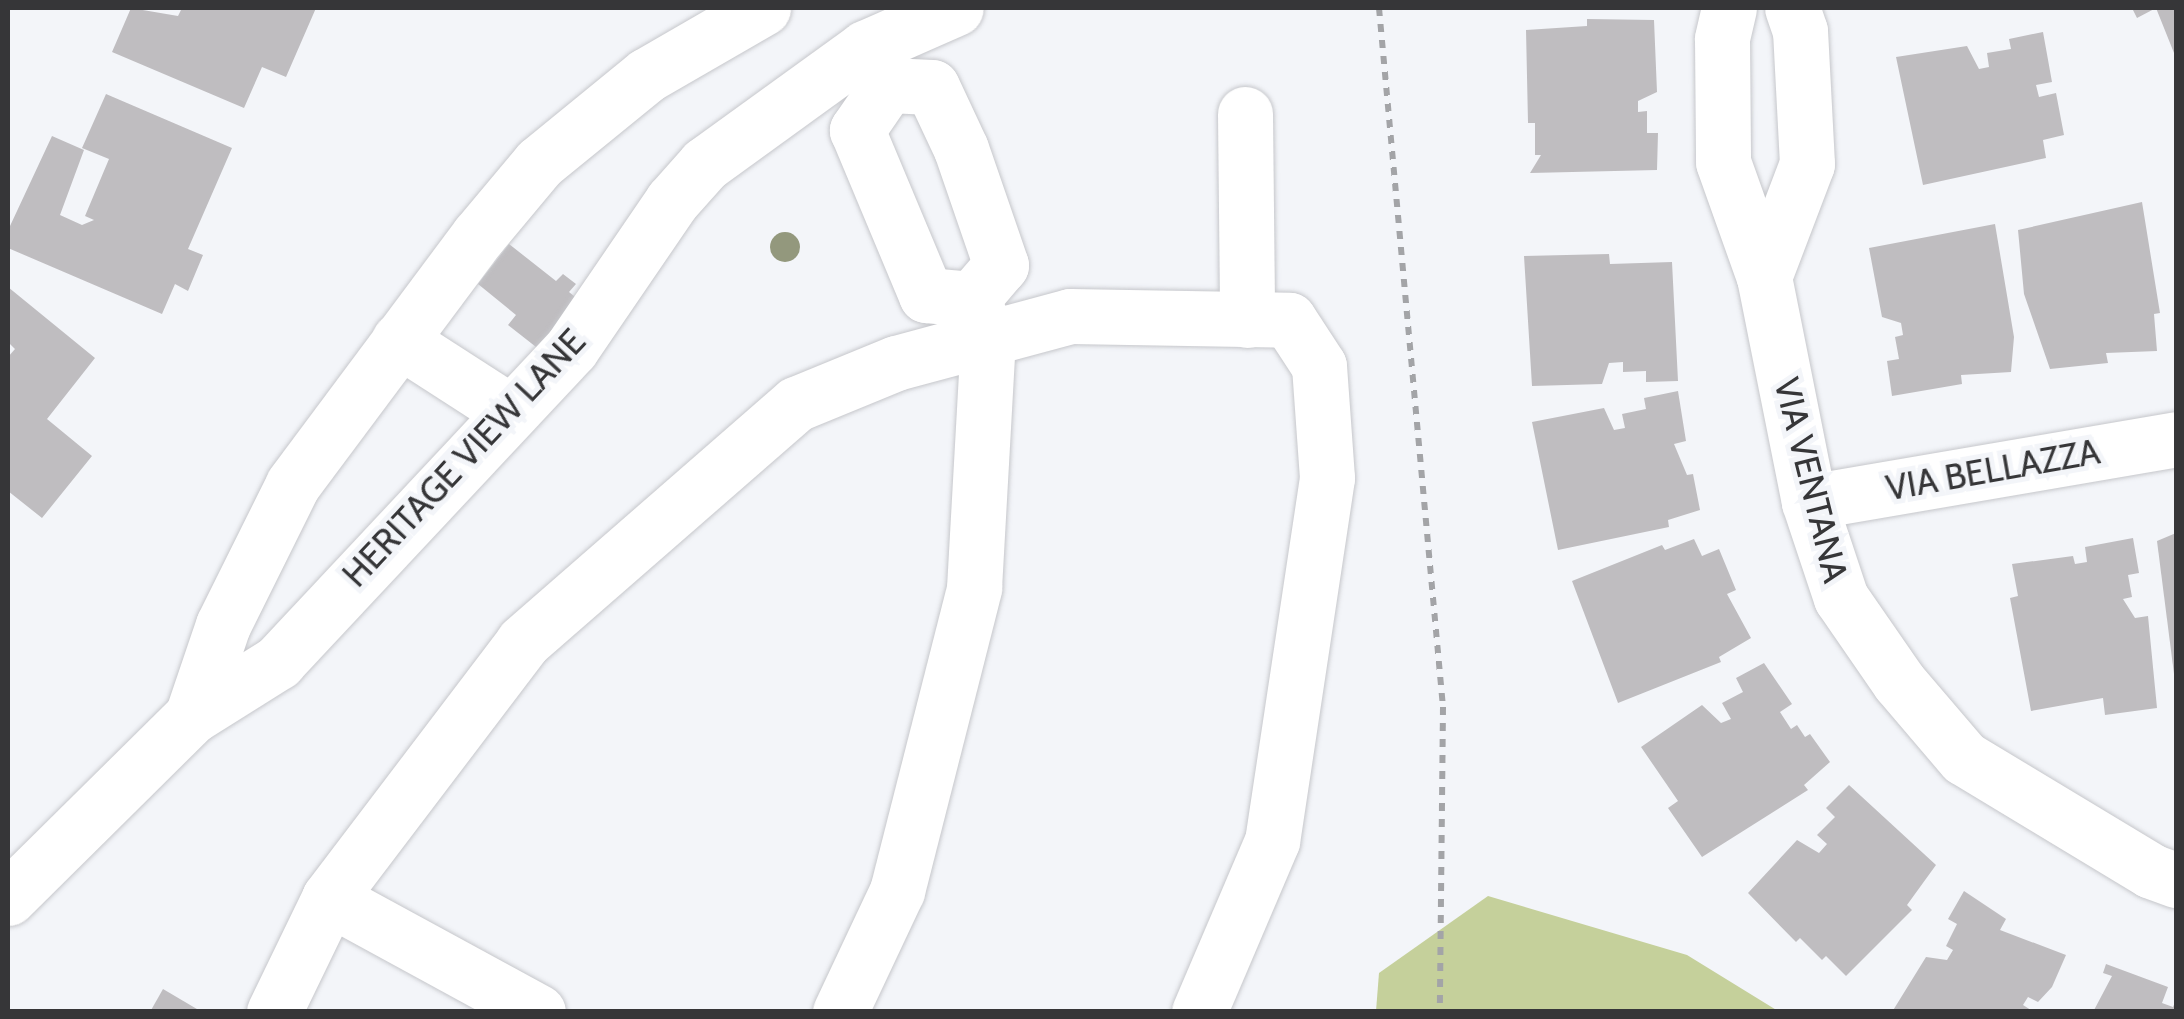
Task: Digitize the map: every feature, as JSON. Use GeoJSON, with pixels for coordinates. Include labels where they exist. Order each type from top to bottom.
{"type":"FeatureCollection","features":[{"type":"Feature","properties":{"kind":"street","name":"HERITAGE VIEW LANE"},"geometry":{"type":"LineString","coordinates":[[192,716],[223,624],[293,484],[399,340],[539,163],[646,75],[763,8]]}},
{"type":"Feature","properties":{"kind":"street","name":"HERITAGE VIEW LANE"},"geometry":{"type":"LineString","coordinates":[[8,898],[192,716],[278,662],[571,349],[672,201],[705,164],[864,47],[956,8]]}},
{"type":"Feature","properties":{"kind":"street","name":"VIA VENTANA"},"geometry":{"type":"LineString","coordinates":[[1729,8],[1722,39],[1723,162],[1764,277],[1810,502],[1842,598],[1899,682],[1964,758],[2151,871],[2176,880]]}},
{"type":"Feature","properties":{"kind":"street"},"geometry":{"type":"LineString","coordinates":[[1764,277],[1808,164],[1800,31],[1792,8]]}},
{"type":"Feature","properties":{"kind":"street"},"geometry":{"type":"LineString","coordinates":[[840,1012],[897,891],[974,588],[980,317],[1001,265],[960,148],[932,86],[864,47],[857,130],[926,295],[980,317],[1290,320],[1319,366],[1327,478],[1272,841],[1199,1012]]}},
{"type":"Feature","properties":{"kind":"street"},"geometry":{"type":"LineString","coordinates":[[1245,114],[1246,320]]}},
{"type":"Feature","properties":{"kind":"street"},"geometry":{"type":"LineString","coordinates":[[274,1012],[329,898],[523,642],[796,404],[980,317]]}},
{"type":"Feature","properties":{"kind":"street"},"geometry":{"type":"LineString","coordinates":[[399,340],[509,411]]}},
{"type":"Feature","properties":{"kind":"street","name":"VIA BELLAZZA"},"geometry":{"type":"LineString","coordinates":[[1810,502],[2176,438]]}},
{"type":"Feature","properties":{"kind":"street"},"geometry":{"type":"LineString","coordinates":[[329,898],[538,1012]]}},
{"type":"Feature","properties":{"kind":"path"},"geometry":{"type":"LineString","coordinates":[[1380,8],[1444,707],[1440,1012]]}},
{"type":"Feature","properties":{"kind":"green space"},"geometry":{"type":"Polygon","coordinates":[[[1488,896],[1687,955],[1778,1011],[1376,1011],[1379,973],[1488,896]]]}},
{"type":"Feature","properties":{"kind":"building"},"geometry":{"type":"Polygon","coordinates":[[[131,8],[178,16],[182,8],[316,8],[286,77],[262,67],[244,108],[112,52],[131,8]]]}},
{"type":"Feature","properties":{"kind":"building"},"geometry":{"type":"Polygon","coordinates":[[[2132,8],[2156,8],[2137,18],[2132,8]]]}},
{"type":"Feature","properties":{"kind":"building"},"geometry":{"type":"Polygon","coordinates":[[[2156,8],[2176,8],[2176,58],[2156,8]]]}},
{"type":"Feature","properties":{"kind":"building"},"geometry":{"type":"Polygon","coordinates":[[[1587,19],[1654,20],[1657,92],[1638,101],[1638,112],[1647,111],[1647,133],[1658,133],[1657,170],[1530,173],[1541,155],[1535,155],[1535,123],[1528,123],[1526,30],[1587,26],[1587,19]]]}},
{"type":"Feature","properties":{"kind":"building"},"geometry":{"type":"Polygon","coordinates":[[[2043,32],[2052,82],[2036,85],[2039,97],[2056,93],[2064,135],[2043,140],[2046,158],[1923,185],[1896,57],[1967,46],[1979,69],[1989,67],[1987,53],[2011,49],[2009,39],[2043,32]]]}},
{"type":"Feature","properties":{"kind":"building"},"geometry":{"type":"Polygon","coordinates":[[[106,94],[232,148],[188,249],[203,255],[188,291],[175,284],[162,314],[8,248],[10,226],[52,136],[84,150],[60,215],[82,225],[94,220],[85,216],[109,159],[82,148],[106,94]]]}},
{"type":"Feature","properties":{"kind":"building"},"geometry":{"type":"Polygon","coordinates":[[[2142,202],[2160,313],[2154,314],[2157,351],[2106,353],[2108,363],[2050,369],[2024,294],[2018,230],[2142,202]]]}},
{"type":"Feature","properties":{"kind":"building"},"geometry":{"type":"Polygon","coordinates":[[[1995,224],[2014,337],[2011,372],[1961,375],[1962,384],[1892,396],[1887,361],[1899,359],[1895,337],[1903,335],[1901,323],[1882,317],[1869,248],[1995,224]]]}},
{"type":"Feature","properties":{"kind":"building"},"geometry":{"type":"Polygon","coordinates":[[[509,244],[556,281],[563,274],[576,284],[569,292],[585,305],[545,354],[508,325],[516,315],[478,284],[509,244]]]}},
{"type":"Feature","properties":{"kind":"building"},"geometry":{"type":"Polygon","coordinates":[[[1609,254],[1610,264],[1672,262],[1678,381],[1646,382],[1646,371],[1623,372],[1623,362],[1609,363],[1602,384],[1532,386],[1524,256],[1609,254]]]}},
{"type":"Feature","properties":{"kind":"building"},"geometry":{"type":"Polygon","coordinates":[[[8,287],[95,358],[47,419],[92,456],[42,518],[8,491],[8,357],[15,349],[8,342],[8,287]]]}},
{"type":"Feature","properties":{"kind":"building"},"geometry":{"type":"Polygon","coordinates":[[[1678,391],[1686,441],[1674,444],[1687,475],[1693,474],[1700,510],[1668,520],[1669,527],[1558,550],[1532,422],[1604,408],[1614,430],[1625,428],[1622,414],[1646,409],[1644,398],[1678,391]]]}},
{"type":"Feature","properties":{"kind":"building"},"geometry":{"type":"Polygon","coordinates":[[[2176,533],[2176,673],[2174,674],[2157,541],[2176,533]]]}},
{"type":"Feature","properties":{"kind":"building"},"geometry":{"type":"Polygon","coordinates":[[[2133,538],[2139,573],[2128,575],[2132,597],[2123,599],[2135,618],[2148,616],[2157,708],[2105,715],[2103,698],[2031,711],[2010,598],[2018,596],[2012,564],[2073,556],[2075,564],[2087,562],[2085,547],[2133,538]]]}},
{"type":"Feature","properties":{"kind":"building"},"geometry":{"type":"Polygon","coordinates":[[[1694,539],[1702,556],[1719,549],[1736,590],[1727,594],[1751,638],[1719,657],[1721,662],[1618,703],[1572,581],[1662,545],[1665,550],[1694,539]]]}},
{"type":"Feature","properties":{"kind":"building"},"geometry":{"type":"Polygon","coordinates":[[[1764,663],[1792,704],[1780,712],[1791,729],[1797,725],[1805,737],[1810,734],[1830,762],[1804,785],[1808,790],[1702,857],[1668,808],[1678,801],[1641,747],[1702,705],[1721,723],[1731,719],[1722,703],[1743,692],[1736,678],[1764,663]]]}},
{"type":"Feature","properties":{"kind":"building"},"geometry":{"type":"Polygon","coordinates":[[[1849,785],[1936,865],[1907,905],[1912,910],[1846,976],[1800,938],[1796,942],[1748,893],[1797,840],[1819,853],[1827,844],[1817,835],[1835,817],[1826,808],[1849,785]]]}},
{"type":"Feature","properties":{"kind":"building"},"geometry":{"type":"Polygon","coordinates":[[[1964,891],[2006,919],[2000,930],[2066,955],[2052,987],[2038,1002],[2028,997],[2023,1005],[2034,1012],[1892,1012],[1926,957],[1947,960],[1953,950],[1946,946],[1957,924],[1948,919],[1964,891]]]}},
{"type":"Feature","properties":{"kind":"building"},"geometry":{"type":"Polygon","coordinates":[[[2106,964],[2168,987],[2162,1003],[2173,1007],[2176,1000],[2176,1012],[2093,1012],[2112,976],[2103,973],[2106,964]]]}},
{"type":"Feature","properties":{"kind":"building"},"geometry":{"type":"Polygon","coordinates":[[[163,989],[202,1012],[150,1012],[163,989]]]}}]}
